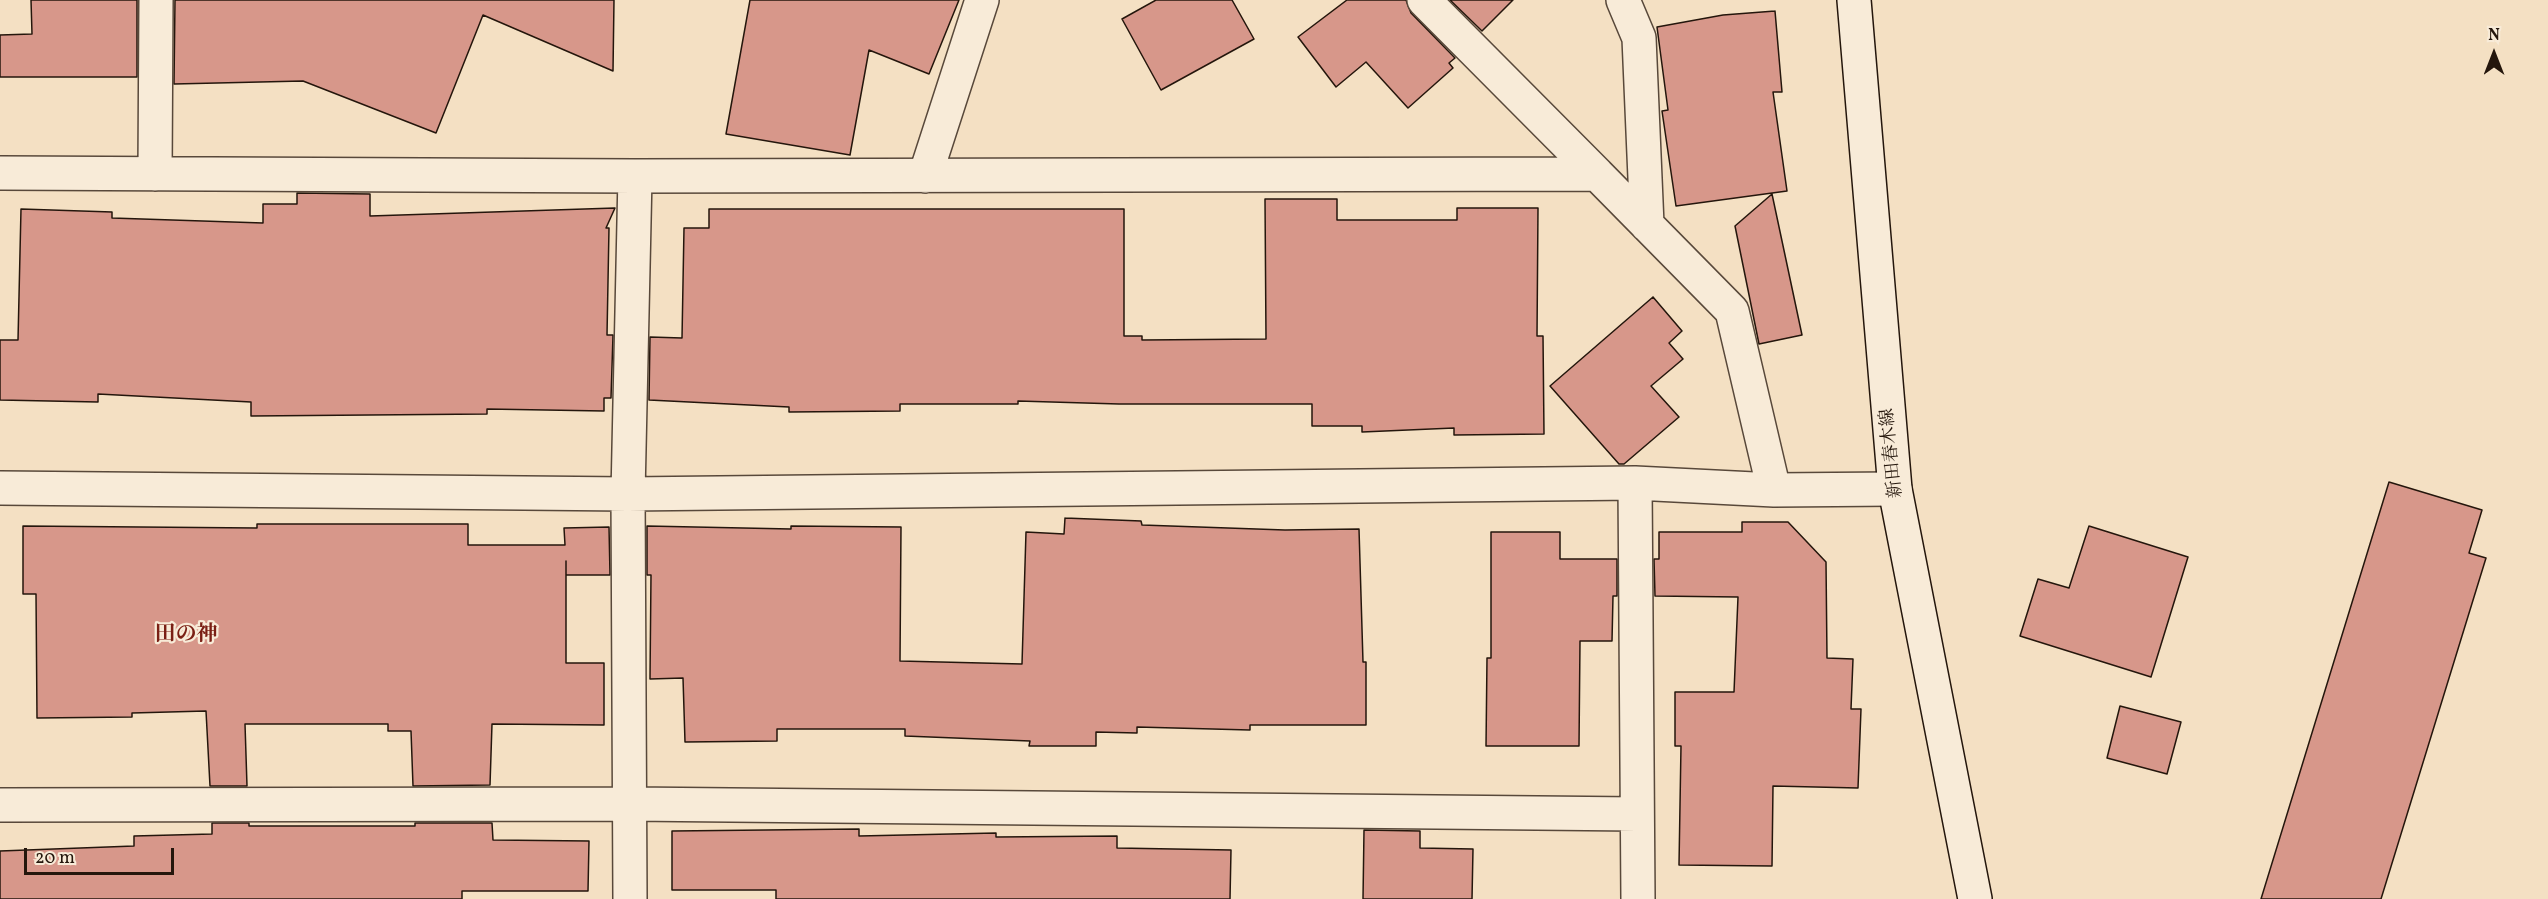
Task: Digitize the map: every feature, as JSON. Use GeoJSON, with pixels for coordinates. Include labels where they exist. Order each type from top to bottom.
{"type":"FeatureCollection","features":[{"type":"Feature","properties":{"kind":"street"},"geometry":{"type":"LineString","coordinates":[[155,174],[156,0]]}},
{"type":"Feature","properties":{"kind":"street"},"geometry":{"type":"LineString","coordinates":[[925,176],[982,0]]}},
{"type":"Feature","properties":{"kind":"street"},"geometry":{"type":"LineString","coordinates":[[1424,0],[1732,312],[1774,490]]}},
{"type":"Feature","properties":{"kind":"street"},"geometry":{"type":"LineString","coordinates":[[1623,0],[1639,38],[1647,225]]}},
{"type":"Feature","properties":{"kind":"street","name":"新田春木線"},"geometry":{"type":"LineString","coordinates":[[1854,0],[1895,489],[1975,899]]}},
{"type":"Feature","properties":{"kind":"street"},"geometry":{"type":"LineString","coordinates":[[0,173],[635,176],[1597,174]]}},
{"type":"Feature","properties":{"kind":"street"},"geometry":{"type":"LineString","coordinates":[[630,899],[628,494],[635,176]]}},
{"type":"Feature","properties":{"kind":"street"},"geometry":{"type":"LineString","coordinates":[[0,488],[628,494],[1635,483],[1774,490],[1895,489]]}},
{"type":"Feature","properties":{"kind":"street"},"geometry":{"type":"LineString","coordinates":[[1635,483],[1638,899]]}},
{"type":"Feature","properties":{"kind":"street"},"geometry":{"type":"LineString","coordinates":[[0,805],[630,804],[1636,814]]}},
{"type":"Feature","properties":{"kind":"building"},"geometry":{"type":"Polygon","coordinates":[[[31,0],[137,0],[137,77],[0,77],[0,35],[32,34],[31,0]]]}},
{"type":"Feature","properties":{"kind":"building"},"geometry":{"type":"Polygon","coordinates":[[[175,0],[614,0],[613,71],[483,15],[436,133],[303,81],[174,84],[175,0]]]}},
{"type":"Feature","properties":{"kind":"building"},"geometry":{"type":"Polygon","coordinates":[[[750,0],[959,0],[929,74],[869,50],[850,155],[726,134],[750,0]]]}},
{"type":"Feature","properties":{"kind":"building"},"geometry":{"type":"Polygon","coordinates":[[[1156,0],[1232,0],[1254,39],[1161,90],[1122,19],[1156,0]]]}},
{"type":"Feature","properties":{"kind":"building"},"geometry":{"type":"Polygon","coordinates":[[[1347,0],[1406,0],[1411,13],[1455,58],[1449,63],[1453,68],[1408,108],[1366,62],[1336,87],[1298,37],[1347,0]]]}},
{"type":"Feature","properties":{"kind":"building"},"geometry":{"type":"Polygon","coordinates":[[[1450,0],[1513,0],[1482,31],[1450,0]]]}},
{"type":"Feature","properties":{"kind":"building"},"geometry":{"type":"Polygon","coordinates":[[[1775,11],[1782,92],[1773,92],[1787,191],[1676,206],[1662,111],[1668,110],[1657,27],[1723,15],[1775,11]]]}},
{"type":"Feature","properties":{"kind":"building"},"geometry":{"type":"Polygon","coordinates":[[[297,193],[370,194],[370,216],[615,208],[606,228],[609,228],[607,335],[613,335],[611,398],[604,398],[604,411],[487,409],[487,414],[251,416],[251,402],[98,394],[98,402],[0,400],[0,340],[18,340],[21,209],[112,212],[112,218],[263,223],[263,204],[297,204],[297,193]]]}},
{"type":"Feature","properties":{"kind":"building"},"geometry":{"type":"Polygon","coordinates":[[[1772,194],[1802,335],[1759,344],[1735,226],[1772,194]]]}},
{"type":"Feature","properties":{"kind":"building"},"geometry":{"type":"Polygon","coordinates":[[[1265,199],[1337,199],[1337,220],[1457,220],[1457,208],[1538,208],[1537,336],[1543,336],[1544,434],[1454,435],[1454,428],[1362,432],[1362,426],[1312,426],[1312,404],[1119,404],[1018,401],[1018,404],[900,404],[900,411],[789,412],[789,407],[649,400],[650,337],[682,338],[684,228],[709,228],[709,209],[1124,209],[1124,336],[1142,336],[1142,340],[1266,339],[1265,199]]]}},
{"type":"Feature","properties":{"kind":"building"},"geometry":{"type":"Polygon","coordinates":[[[1653,297],[1682,331],[1669,343],[1683,359],[1651,386],[1679,417],[1624,464],[1619,464],[1550,386],[1653,297]]]}},
{"type":"Feature","properties":{"kind":"building"},"geometry":{"type":"Polygon","coordinates":[[[2389,482],[2482,510],[2469,553],[2486,558],[2381,899],[2261,899],[2389,482]]]}},
{"type":"Feature","properties":{"kind":"building"},"geometry":{"type":"Polygon","coordinates":[[[1065,518],[1141,521],[1142,525],[1285,530],[1359,529],[1363,662],[1366,662],[1366,725],[1250,725],[1250,730],[1137,727],[1137,733],[1096,732],[1096,746],[1029,746],[1030,741],[905,736],[905,729],[777,729],[777,741],[685,742],[683,678],[650,679],[651,575],[647,575],[647,526],[791,529],[791,526],[901,527],[900,661],[1022,664],[1026,532],[1064,534],[1065,518]]]}},
{"type":"Feature","properties":{"kind":"building"},"geometry":{"type":"Polygon","coordinates":[[[1742,522],[1788,522],[1826,562],[1827,658],[1853,659],[1851,709],[1861,709],[1858,788],[1773,786],[1772,866],[1679,865],[1681,746],[1675,746],[1675,692],[1734,692],[1738,597],[1655,596],[1654,559],[1659,559],[1659,532],[1742,532],[1742,522]]]}},
{"type":"Feature","properties":{"kind":"building"},"geometry":{"type":"Polygon","coordinates":[[[257,524],[468,524],[468,545],[565,545],[564,528],[609,527],[610,575],[566,575],[566,663],[604,663],[604,725],[492,724],[490,785],[413,786],[411,731],[388,731],[388,724],[245,724],[247,786],[210,786],[206,711],[132,713],[132,717],[37,718],[36,594],[23,594],[23,526],[257,528],[257,524]]]}},
{"type":"Feature","properties":{"kind":"building"},"geometry":{"type":"Polygon","coordinates":[[[2089,526],[2188,557],[2151,677],[2020,636],[2038,579],[2069,588],[2089,526]]]}},
{"type":"Feature","properties":{"kind":"building"},"geometry":{"type":"Polygon","coordinates":[[[1491,532],[1560,532],[1560,559],[1617,559],[1617,596],[1613,596],[1612,641],[1580,641],[1579,746],[1486,746],[1487,658],[1491,658],[1491,532]]]}},
{"type":"Feature","properties":{"kind":"building"},"geometry":{"type":"Polygon","coordinates":[[[2120,706],[2181,722],[2167,774],[2107,758],[2120,706]]]}},
{"type":"Feature","properties":{"kind":"building"},"geometry":{"type":"Polygon","coordinates":[[[212,823],[249,823],[249,826],[415,826],[415,823],[492,823],[493,840],[589,841],[588,891],[462,891],[462,899],[0,899],[0,851],[134,846],[134,836],[212,834],[212,823]]]}},
{"type":"Feature","properties":{"kind":"building"},"geometry":{"type":"Polygon","coordinates":[[[859,829],[859,836],[996,833],[996,837],[1117,836],[1117,848],[1231,850],[1230,899],[776,899],[776,890],[672,890],[672,831],[859,829]]]}},
{"type":"Feature","properties":{"kind":"building"},"geometry":{"type":"Polygon","coordinates":[[[1364,830],[1420,831],[1420,848],[1473,849],[1472,899],[1363,899],[1364,830]]]}},
{"type":"Feature","properties":{"kind":"district","name":"田の神"},"geometry":{"type":"Point","coordinates":[186,636]}}]}
